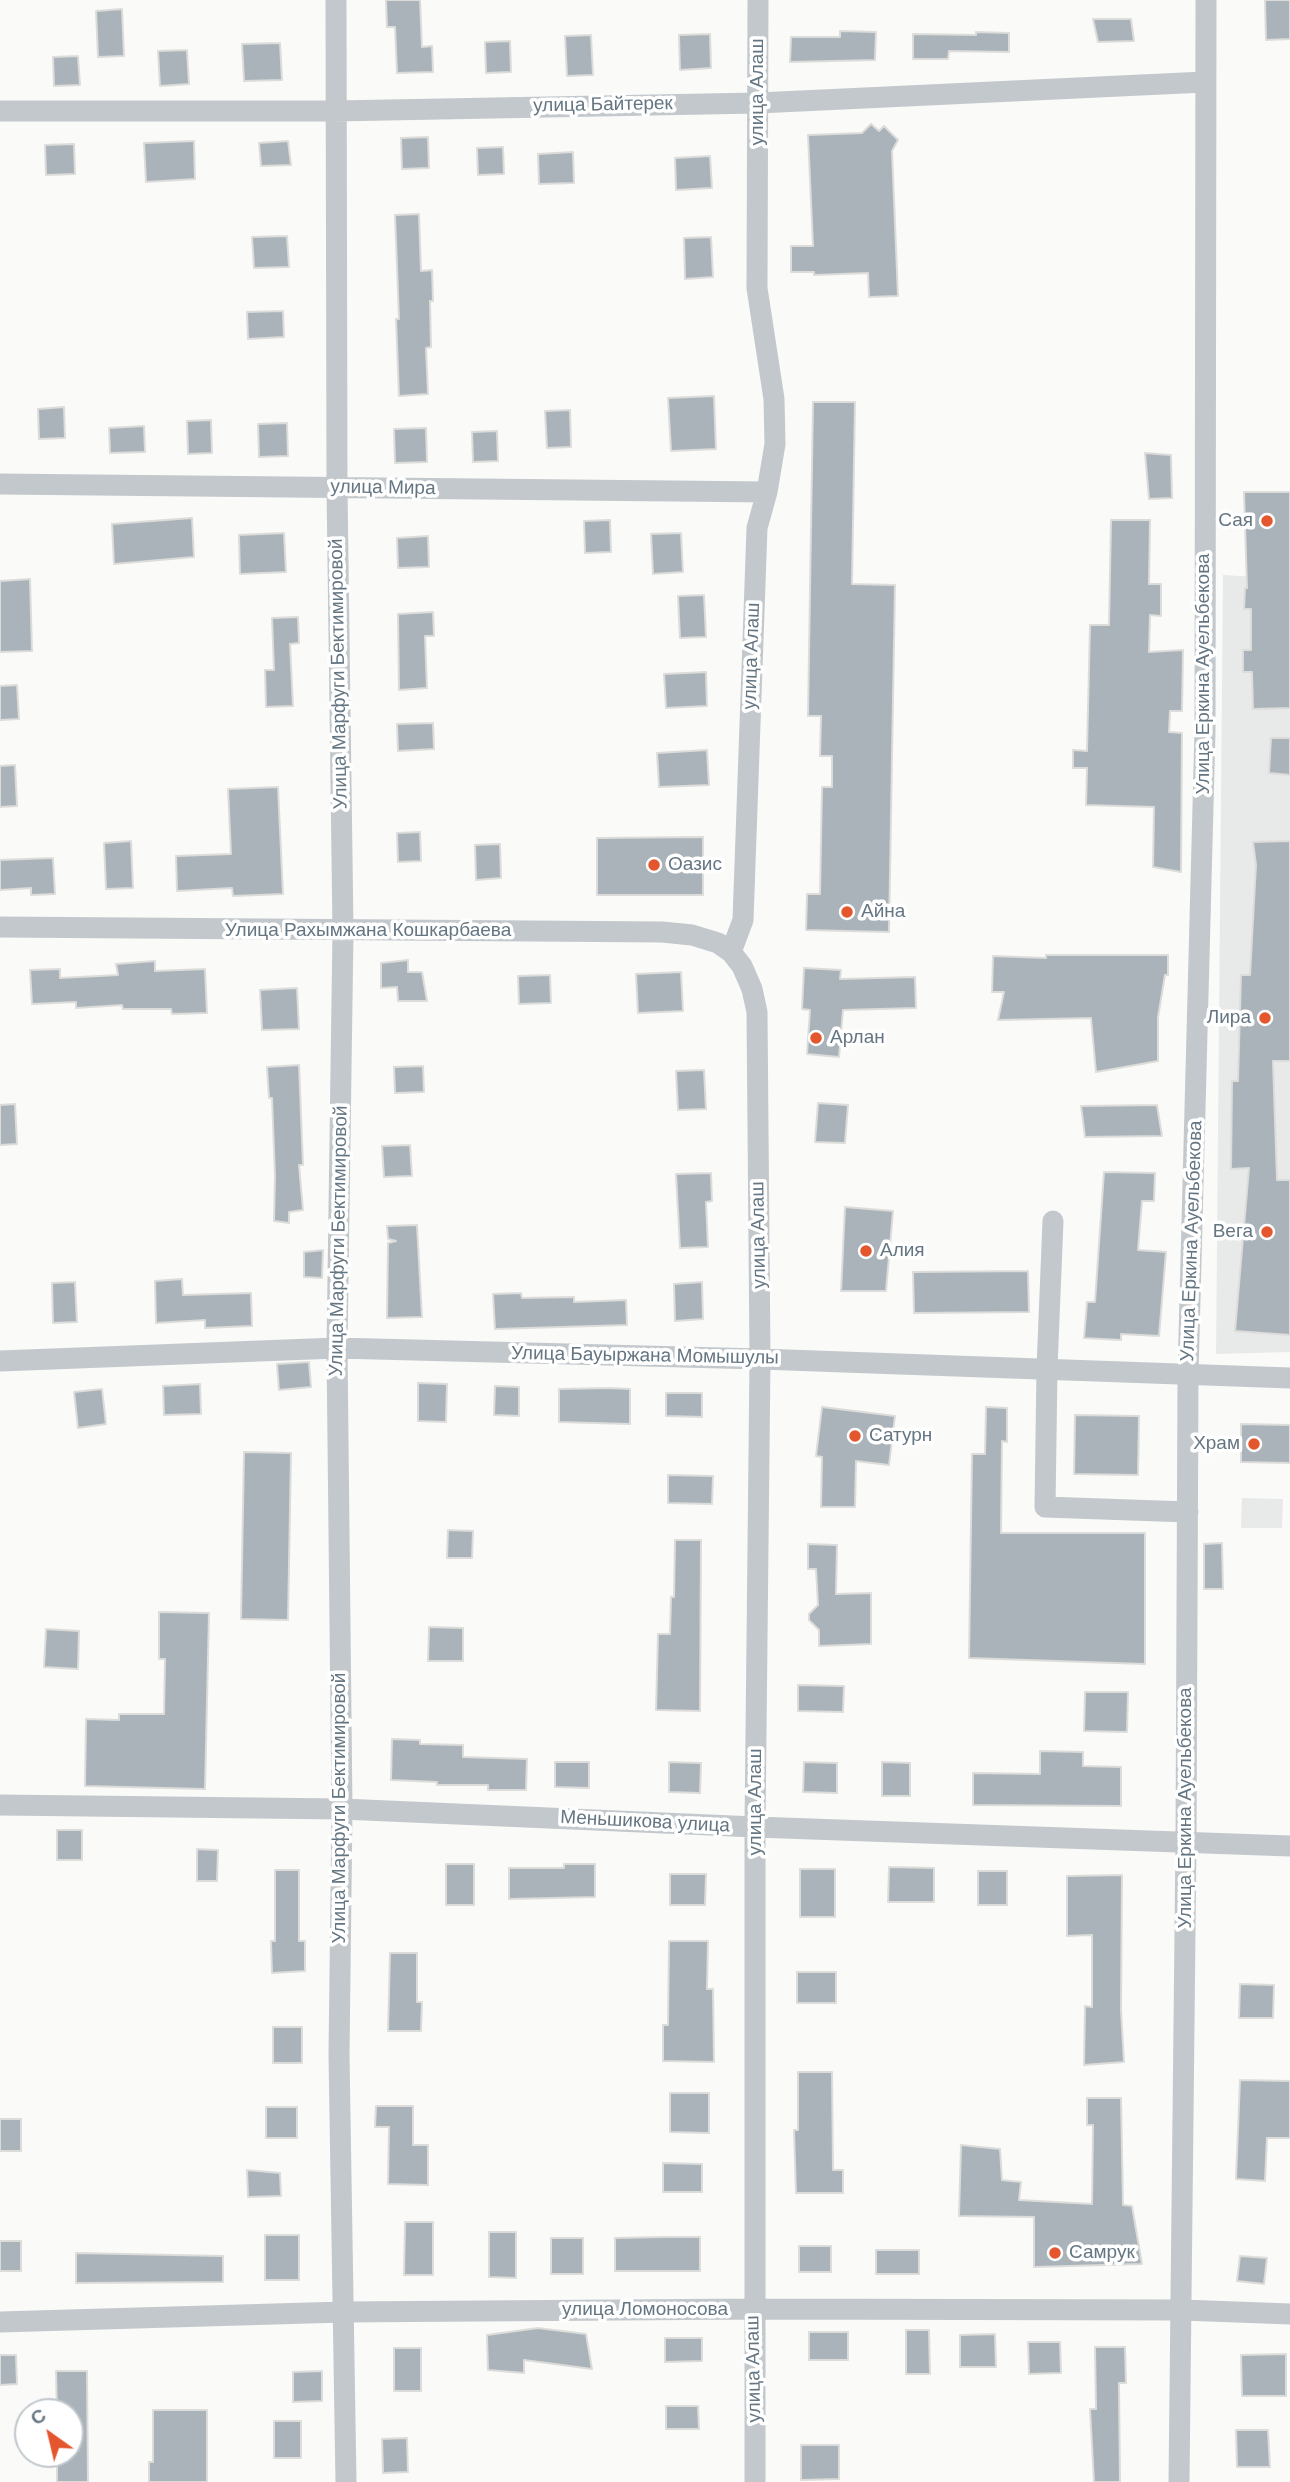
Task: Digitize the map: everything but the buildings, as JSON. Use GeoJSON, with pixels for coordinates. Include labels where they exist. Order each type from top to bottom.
{"type":"FeatureCollection","features":[{"type":"Feature","properties":{"kind":"street","name":"Улица Марфуги Бектимировой"},"geometry":{"type":"LineString","coordinates":[[336,0],[337,488],[343,931],[337,1348],[342,1809],[339,2055],[346,2482]]}},
{"type":"Feature","properties":{"kind":"street","name":"улица Алаш"},"geometry":{"type":"LineString","coordinates":[[755,2482],[755,1828],[760,1359],[757,1012],[752,989],[742,966],[731,952],[743,919],[757,527],[767,492],[775,444],[774,399],[757,288],[758,0]]}},
{"type":"Feature","properties":{"kind":"street","name":"Улица Еркина Ауельбекова"},"geometry":{"type":"LineString","coordinates":[[1179,2482],[1188,1374],[1205,730],[1206,0]]}},
{"type":"Feature","properties":{"kind":"street","name":"улица Байтерек"},"geometry":{"type":"LineString","coordinates":[[0,111],[335,111],[758,103],[1205,82]]}},
{"type":"Feature","properties":{"kind":"street","name":"улица Мира"},"geometry":{"type":"LineString","coordinates":[[0,484],[767,492]]}},
{"type":"Feature","properties":{"kind":"street"},"geometry":{"type":"LineString","coordinates":[[732,492],[745,504],[757,527]]}},
{"type":"Feature","properties":{"kind":"street","name":"Улица Рахымжана Кошкарбаева"},"geometry":{"type":"LineString","coordinates":[[0,928],[662,932],[692,935],[718,943],[731,952]]}},
{"type":"Feature","properties":{"kind":"street"},"geometry":{"type":"LineString","coordinates":[[1053,1221],[1045,1507],[1188,1512]]}},
{"type":"Feature","properties":{"kind":"street","name":"Улица Бауыржана Момышулы"},"geometry":{"type":"LineString","coordinates":[[0,1361],[337,1348],[1047,1368],[1290,1378]]}},
{"type":"Feature","properties":{"kind":"street","name":"Меньшикова улица"},"geometry":{"type":"LineString","coordinates":[[0,1805],[342,1809],[755,1828],[1290,1846]]}},
{"type":"Feature","properties":{"kind":"street","name":"улица Ломоносова"},"geometry":{"type":"LineString","coordinates":[[0,2322],[343,2312],[754,2309],[1182,2310],[1290,2314]]}},
{"type":"Feature","properties":{"kind":"shaded area"},"geometry":{"type":"Polygon","coordinates":[[[1223,575],[1290,579],[1290,1352],[1216,1354],[1223,575]]]}},
{"type":"Feature","properties":{"kind":"shaded area"},"geometry":{"type":"Polygon","coordinates":[[[1242,1498],[1283,1499],[1282,1528],[1241,1528],[1242,1498]]]}},
{"type":"Feature","properties":{"kind":"place","name":"Сая"},"geometry":{"type":"Point","coordinates":[1267,521]}},
{"type":"Feature","properties":{"kind":"place","name":"Оазис"},"geometry":{"type":"Point","coordinates":[654,865]}},
{"type":"Feature","properties":{"kind":"place","name":"Айна"},"geometry":{"type":"Point","coordinates":[847,912]}},
{"type":"Feature","properties":{"kind":"place","name":"Лира"},"geometry":{"type":"Point","coordinates":[1265,1018]}},
{"type":"Feature","properties":{"kind":"place","name":"Арлан"},"geometry":{"type":"Point","coordinates":[816,1038]}},
{"type":"Feature","properties":{"kind":"place","name":"Вега"},"geometry":{"type":"Point","coordinates":[1267,1232]}},
{"type":"Feature","properties":{"kind":"place","name":"Алия"},"geometry":{"type":"Point","coordinates":[866,1251]}},
{"type":"Feature","properties":{"kind":"place","name":"Сатурн"},"geometry":{"type":"Point","coordinates":[855,1436]}},
{"type":"Feature","properties":{"kind":"place","name":"Храм"},"geometry":{"type":"Point","coordinates":[1254,1444]}},
{"type":"Feature","properties":{"kind":"place","name":"Самрук"},"geometry":{"type":"Point","coordinates":[1055,2253]}}]}
